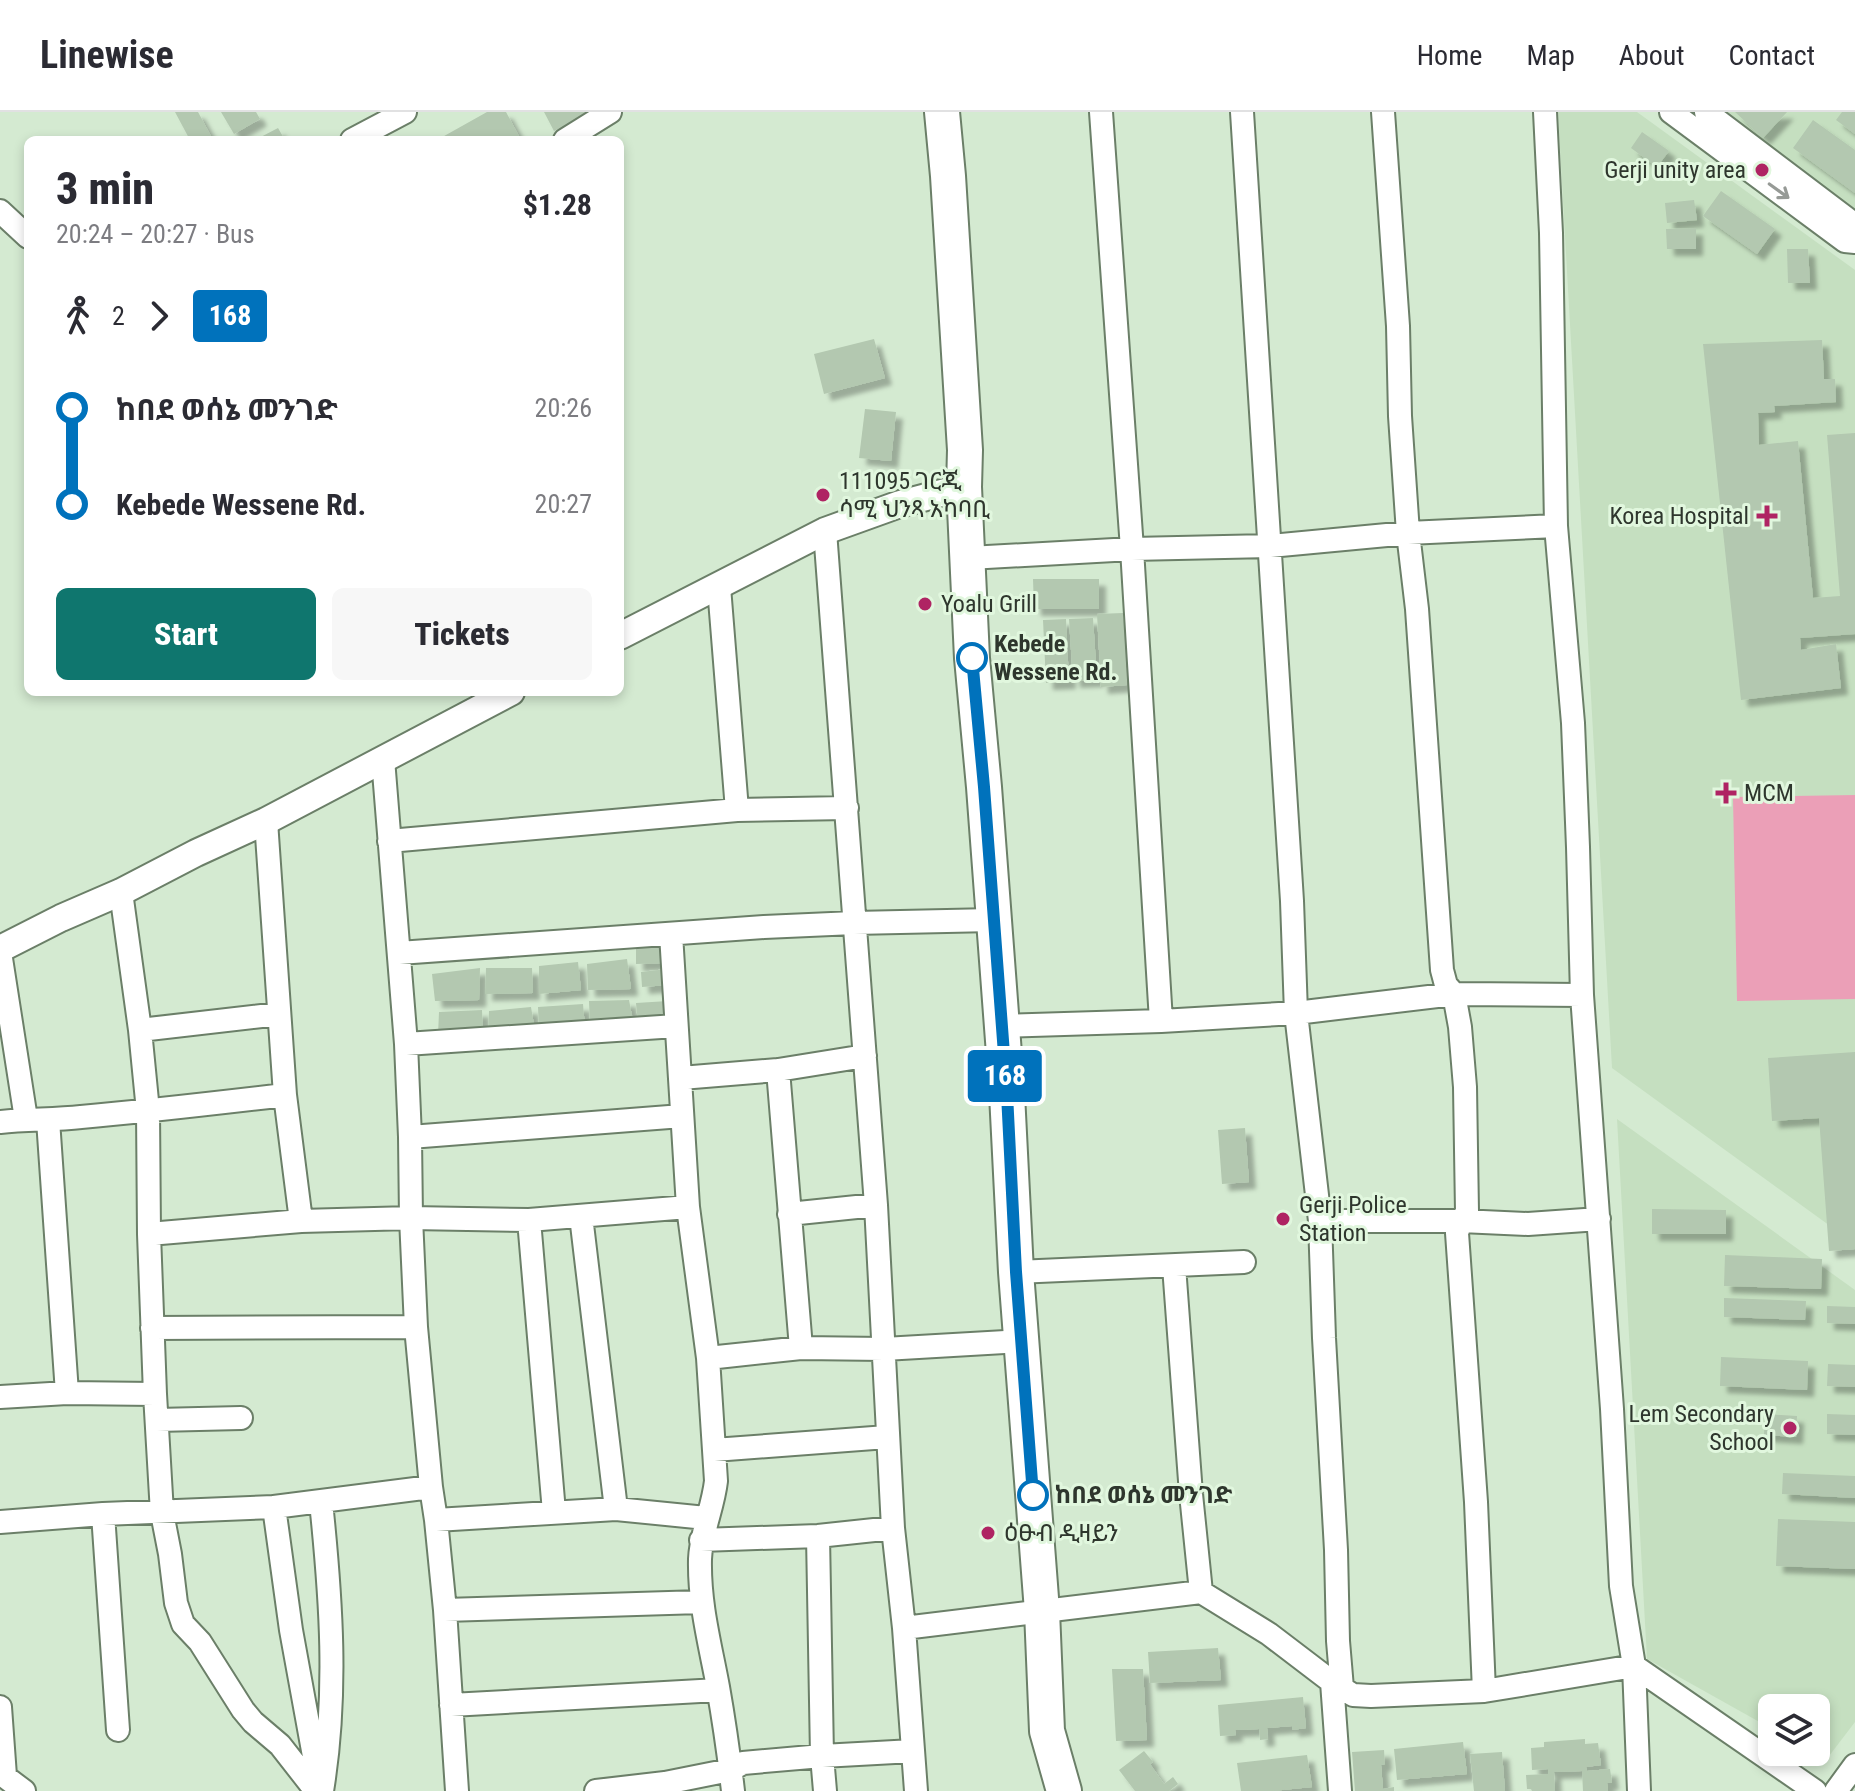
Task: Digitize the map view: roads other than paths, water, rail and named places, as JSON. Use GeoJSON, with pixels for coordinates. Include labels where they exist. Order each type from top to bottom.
{"type":"FeatureCollection","features":[{"type":"Feature","properties":{"kind":"main road"},"geometry":{"type":"LineString","coordinates":[[942,112],[965,450],[972,658],[984,787],[1042,1611],[1047,1731],[1064,1791]]}},
{"type":"Feature","properties":{"kind":"street"},"geometry":{"type":"LineString","coordinates":[[360,136],[405,112]]}},
{"type":"Feature","properties":{"kind":"street"},"geometry":{"type":"LineString","coordinates":[[571,136],[610,112]]}},
{"type":"Feature","properties":{"kind":"street"},"geometry":{"type":"LineString","coordinates":[[1101,112],[1161,1021]]}},
{"type":"Feature","properties":{"kind":"street"},"geometry":{"type":"LineString","coordinates":[[1242,112],[1292,901],[1296,1013],[1320,1221],[1336,1550],[1340,1791]]}},
{"type":"Feature","properties":{"kind":"street"},"geometry":{"type":"LineString","coordinates":[[1383,112],[1408,533],[1417,609],[1442,970],[1446,985],[1454,994],[1462,1057],[1467,1212],[1457,1233],[1476,1502],[1484,1691]]}},
{"type":"Feature","properties":{"kind":"street"},"geometry":{"type":"LineString","coordinates":[[1545,112],[1551,247],[1556,526],[1573,723],[1582,995],[1612,1409],[1621,1586],[1634,1666],[1639,1791]]}},
{"type":"Feature","properties":{"kind":"street"},"geometry":{"type":"LineString","coordinates":[[1671,112],[1845,241],[1855,242]]}},
{"type":"Feature","properties":{"kind":"street"},"geometry":{"type":"LineString","coordinates":[[1706,112],[1855,227]]}},
{"type":"Feature","properties":{"kind":"street"},"geometry":{"type":"LineString","coordinates":[[0,211],[24,233]]}},
{"type":"Feature","properties":{"kind":"street"},"geometry":{"type":"LineString","coordinates":[[624,634],[825,531],[900,504],[964,487]]}},
{"type":"Feature","properties":{"kind":"street"},"geometry":{"type":"LineString","coordinates":[[969,558],[1132,549],[1270,546],[1408,533],[1556,526]]}},
{"type":"Feature","properties":{"kind":"street"},"geometry":{"type":"LineString","coordinates":[[825,531],[876,1205],[893,1528],[916,1791]]}},
{"type":"Feature","properties":{"kind":"street"},"geometry":{"type":"LineString","coordinates":[[719,587],[737,810]]}},
{"type":"Feature","properties":{"kind":"street"},"geometry":{"type":"LineString","coordinates":[[67,1393],[37,1119],[0,951],[61,918],[266,821],[503,696]]}},
{"type":"Feature","properties":{"kind":"street"},"geometry":{"type":"LineString","coordinates":[[383,759],[406,1044],[416,1327],[445,1610],[457,1791]]}},
{"type":"Feature","properties":{"kind":"street"},"geometry":{"type":"LineString","coordinates":[[389,841],[737,810],[847,808]]}},
{"type":"Feature","properties":{"kind":"street"},"geometry":{"type":"LineString","coordinates":[[266,821],[285,1095],[301,1221]]}},
{"type":"Feature","properties":{"kind":"street"},"geometry":{"type":"LineString","coordinates":[[121,892],[148,1111],[155,1394],[162,1513],[176,1603],[183,1624],[200,1642],[243,1710],[280,1745],[320,1791]]}},
{"type":"Feature","properties":{"kind":"street"},"geometry":{"type":"LineString","coordinates":[[399,953],[854,923],[993,920]]}},
{"type":"Feature","properties":{"kind":"street"},"geometry":{"type":"LineString","coordinates":[[671,934],[688,1207],[708,1358],[716,1481],[714,1500],[704,1529],[701,1602],[732,1780]]}},
{"type":"Feature","properties":{"kind":"street"},"geometry":{"type":"LineString","coordinates":[[1001,1026],[1296,1013],[1454,994],[1582,995]]}},
{"type":"Feature","properties":{"kind":"street"},"geometry":{"type":"LineString","coordinates":[[140,1030],[279,1014]]}},
{"type":"Feature","properties":{"kind":"street"},"geometry":{"type":"LineString","coordinates":[[406,1044],[676,1026]]}},
{"type":"Feature","properties":{"kind":"street"},"geometry":{"type":"LineString","coordinates":[[681,1078],[778,1070],[865,1056]]}},
{"type":"Feature","properties":{"kind":"street"},"geometry":{"type":"LineString","coordinates":[[778,1070],[801,1348]]}},
{"type":"Feature","properties":{"kind":"street"},"geometry":{"type":"LineString","coordinates":[[0,1122],[148,1111],[285,1095]]}},
{"type":"Feature","properties":{"kind":"street"},"geometry":{"type":"LineString","coordinates":[[410,1137],[682,1116]]}},
{"type":"Feature","properties":{"kind":"street"},"geometry":{"type":"LineString","coordinates":[[789,1214],[876,1205]]}},
{"type":"Feature","properties":{"kind":"street"},"geometry":{"type":"LineString","coordinates":[[149,1234],[301,1221],[411,1218],[529,1220],[688,1207]]}},
{"type":"Feature","properties":{"kind":"street"},"geometry":{"type":"LineString","coordinates":[[581,1216],[616,1509]]}},
{"type":"Feature","properties":{"kind":"street"},"geometry":{"type":"LineString","coordinates":[[1320,1221],[1528,1224],[1599,1219]]}},
{"type":"Feature","properties":{"kind":"street"},"geometry":{"type":"LineString","coordinates":[[529,1220],[554,1512]]}},
{"type":"Feature","properties":{"kind":"street"},"geometry":{"type":"LineString","coordinates":[[1016,1272],[1244,1262]]}},
{"type":"Feature","properties":{"kind":"street"},"geometry":{"type":"LineString","coordinates":[[1174,1266],[1201,1592]]}},
{"type":"Feature","properties":{"kind":"street"},"geometry":{"type":"LineString","coordinates":[[152,1328],[416,1327]]}},
{"type":"Feature","properties":{"kind":"street"},"geometry":{"type":"LineString","coordinates":[[708,1358],[801,1348],[884,1349],[1022,1341]]}},
{"type":"Feature","properties":{"kind":"street"},"geometry":{"type":"LineString","coordinates":[[0,1397],[67,1393],[155,1394]]}},
{"type":"Feature","properties":{"kind":"street"},"geometry":{"type":"LineString","coordinates":[[157,1420],[241,1418]]}},
{"type":"Feature","properties":{"kind":"street"},"geometry":{"type":"LineString","coordinates":[[714,1450],[887,1437]]}},
{"type":"Feature","properties":{"kind":"street"},"geometry":{"type":"LineString","coordinates":[[0,1522],[274,1507],[431,1487]]}},
{"type":"Feature","properties":{"kind":"street"},"geometry":{"type":"LineString","coordinates":[[320,1791],[329,1751],[333,1653],[321,1502]]}},
{"type":"Feature","properties":{"kind":"street"},"geometry":{"type":"LineString","coordinates":[[274,1507],[291,1630],[320,1791]]}},
{"type":"Feature","properties":{"kind":"street"},"geometry":{"type":"LineString","coordinates":[[436,1520],[616,1509],[704,1529],[818,1536],[893,1528]]}},
{"type":"Feature","properties":{"kind":"street"},"geometry":{"type":"LineString","coordinates":[[103,1514],[118,1730]]}},
{"type":"Feature","properties":{"kind":"street"},"geometry":{"type":"LineString","coordinates":[[818,1536],[825,1791]]}},
{"type":"Feature","properties":{"kind":"street"},"geometry":{"type":"LineString","coordinates":[[904,1628],[1201,1592],[1269,1634],[1353,1695],[1484,1691],[1634,1666],[1815,1791]]}},
{"type":"Feature","properties":{"kind":"street"},"geometry":{"type":"LineString","coordinates":[[445,1610],[701,1602]]}},
{"type":"Feature","properties":{"kind":"street"},"geometry":{"type":"LineString","coordinates":[[451,1705],[718,1690]]}},
{"type":"Feature","properties":{"kind":"street"},"geometry":{"type":"LineString","coordinates":[[0,1707],[2,1775],[24,1791]]}},
{"type":"Feature","properties":{"kind":"street"},"geometry":{"type":"LineString","coordinates":[[732,1780],[743,1763],[913,1751]]}},
{"type":"Feature","properties":{"kind":"street"},"geometry":{"type":"LineString","coordinates":[[1836,1791],[1855,1765]]}},
{"type":"Feature","properties":{"kind":"street"},"geometry":{"type":"LineString","coordinates":[[605,1790],[732,1780]]}},
{"type":"Feature","properties":{"kind":"place","name":"Gerji unity area"},"geometry":{"type":"Point","coordinates":[1762,170]}},
{"type":"Feature","properties":{"kind":"place","name":"111095 ገርጂ ሳሚ ህንጻ አካባቢ"},"geometry":{"type":"Point","coordinates":[823,495]}},
{"type":"Feature","properties":{"kind":"place","name":"Korea Hospital"},"geometry":{"type":"Point","coordinates":[1767,516]}},
{"type":"Feature","properties":{"kind":"place","name":"Yoalu Grill"},"geometry":{"type":"Point","coordinates":[925,604]}},
{"type":"Feature","properties":{"kind":"place","name":"Kebede Wessene Rd."},"geometry":{"type":"Point","coordinates":[972,658]}},
{"type":"Feature","properties":{"kind":"place","name":"MCM"},"geometry":{"type":"Point","coordinates":[1726,793]}},
{"type":"Feature","properties":{"kind":"place","name":"Gerji Police Station"},"geometry":{"type":"Point","coordinates":[1283,1219]}},
{"type":"Feature","properties":{"kind":"place","name":"Lem Secondary School"},"geometry":{"type":"Point","coordinates":[1790,1428]}},
{"type":"Feature","properties":{"kind":"place","name":"ከበደ ወሰኔ መንገድ"},"geometry":{"type":"Point","coordinates":[1033,1495]}},
{"type":"Feature","properties":{"kind":"place","name":"ዕፁብ ዲዛይን"},"geometry":{"type":"Point","coordinates":[988,1533]}}]}
